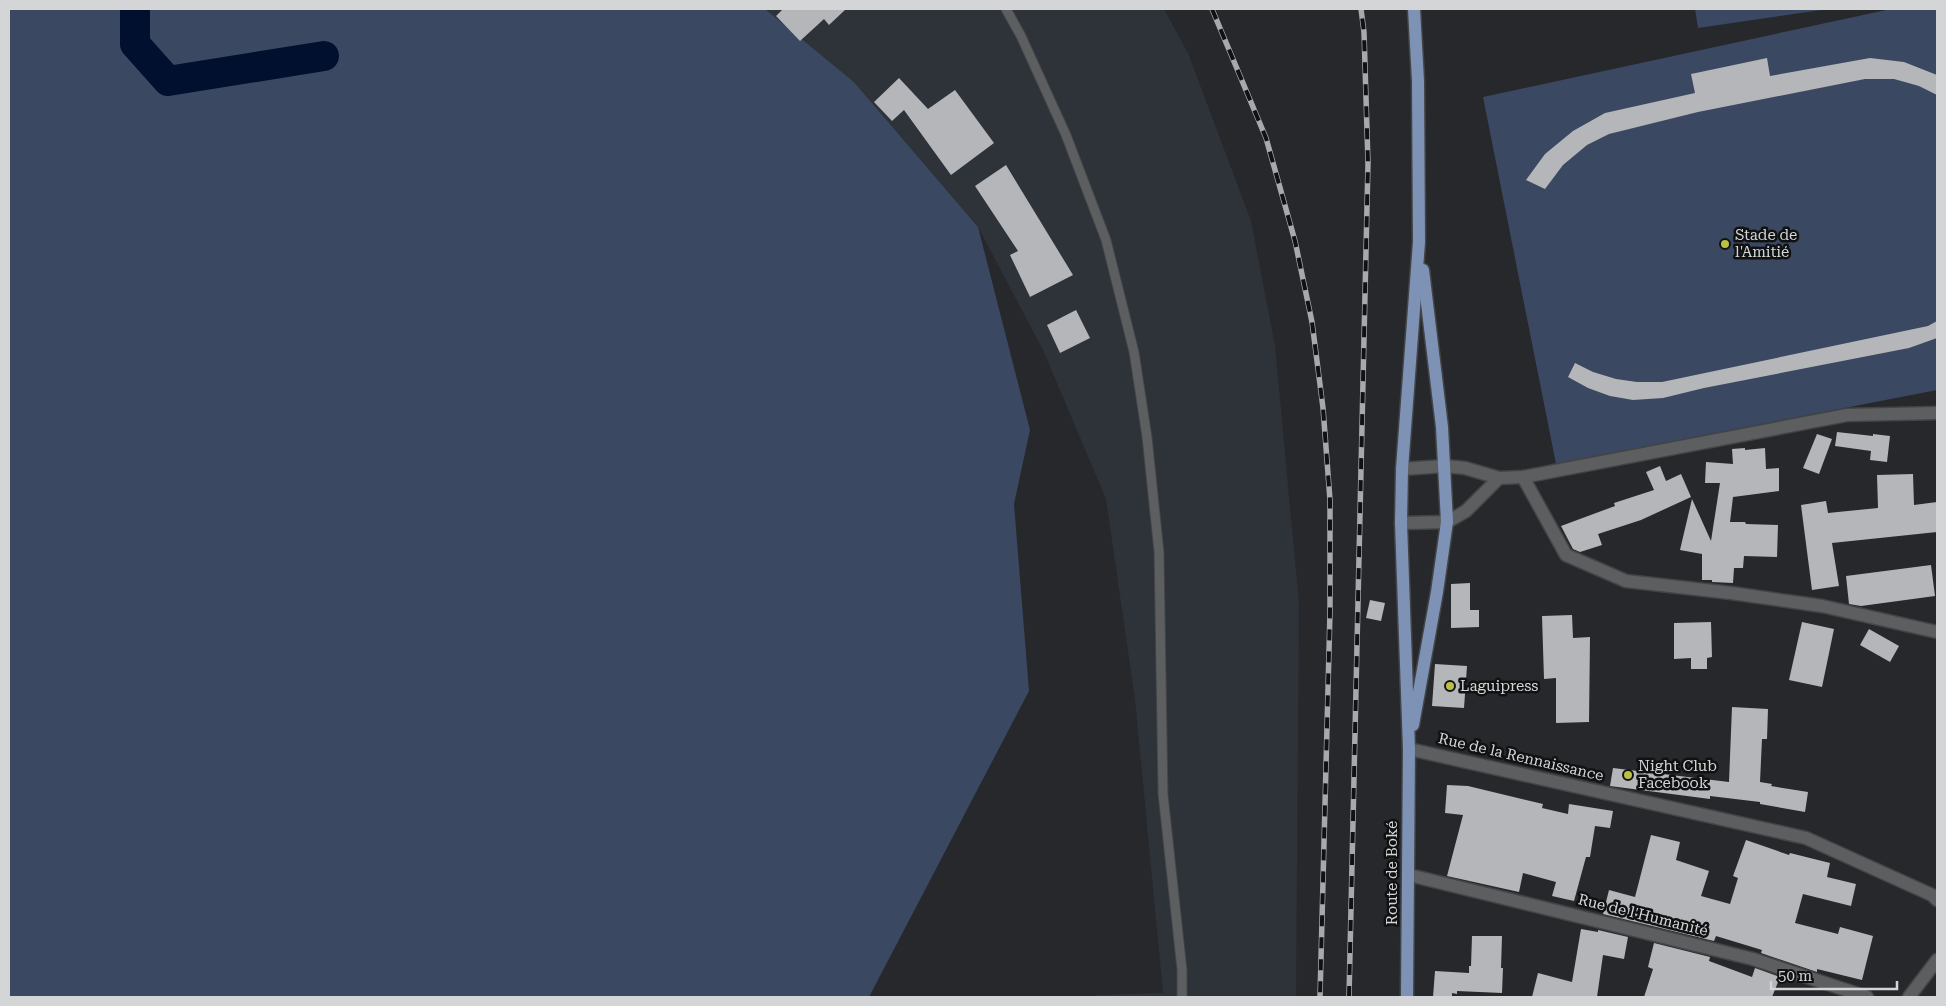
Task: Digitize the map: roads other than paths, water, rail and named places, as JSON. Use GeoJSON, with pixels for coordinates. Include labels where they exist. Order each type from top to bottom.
{"type":"FeatureCollection","features":[{"type":"Feature","properties":{"kind":"main road"},"geometry":{"type":"LineString","coordinates":[[1409,749],[1400,523],[1402,469],[1419,242],[1418,80],[1414,9]]}},
{"type":"Feature","properties":{"kind":"main road"},"geometry":{"type":"LineString","coordinates":[[1409,749],[1437,592],[1447,522],[1442,427],[1419,242]]}},
{"type":"Feature","properties":{"kind":"main road","name":"Route de Boké"},"geometry":{"type":"LineString","coordinates":[[1407,997],[1409,749]]}},
{"type":"Feature","properties":{"kind":"street"},"geometry":{"type":"LineString","coordinates":[[1402,469],[1445,466],[1464,468],[1498,478],[1523,477],[1847,414],[1937,413]]}},
{"type":"Feature","properties":{"kind":"street"},"geometry":{"type":"LineString","coordinates":[[1523,477],[1566,555],[1626,581],[1822,606],[1937,632]]}},
{"type":"Feature","properties":{"kind":"street"},"geometry":{"type":"LineString","coordinates":[[1400,523],[1447,522],[1466,511],[1486,493],[1498,478]]}},
{"type":"Feature","properties":{"kind":"street","name":"Rue de la Rennaissance"},"geometry":{"type":"LineString","coordinates":[[1409,749],[1806,838],[1932,894],[1937,900]]}},
{"type":"Feature","properties":{"kind":"street","name":"Rue de l'Humanité"},"geometry":{"type":"LineString","coordinates":[[1409,875],[1753,959],[1867,997]]}},
{"type":"Feature","properties":{"kind":"street"},"geometry":{"type":"LineString","coordinates":[[1909,997],[1937,960]]}},
{"type":"Feature","properties":{"kind":"lane"},"geometry":{"type":"LineString","coordinates":[[1006,9],[1022,36],[1066,135],[1102,232],[1134,352],[1147,438],[1159,552],[1163,794],[1182,970],[1182,997]]}},
{"type":"Feature","properties":{"kind":"waterway"},"geometry":{"type":"LineString","coordinates":[[135,9],[135,44],[168,81],[324,56]]}},
{"type":"Feature","properties":{"kind":"railway"},"geometry":{"type":"LineString","coordinates":[[1212,9],[1266,138],[1295,241],[1312,322],[1323,408],[1330,500],[1330,612],[1320,997]]}},
{"type":"Feature","properties":{"kind":"railway"},"geometry":{"type":"LineString","coordinates":[[1349,997],[1368,163],[1364,32],[1361,9]]}},
{"type":"Feature","properties":{"kind":"place","name":"Stade de l'Amitié"},"geometry":{"type":"Point","coordinates":[1725,244]}},
{"type":"Feature","properties":{"kind":"place","name":"Laguipress"},"geometry":{"type":"Point","coordinates":[1450,686]}},
{"type":"Feature","properties":{"kind":"place","name":"Night Club Facebook"},"geometry":{"type":"Point","coordinates":[1628,775]}}]}
